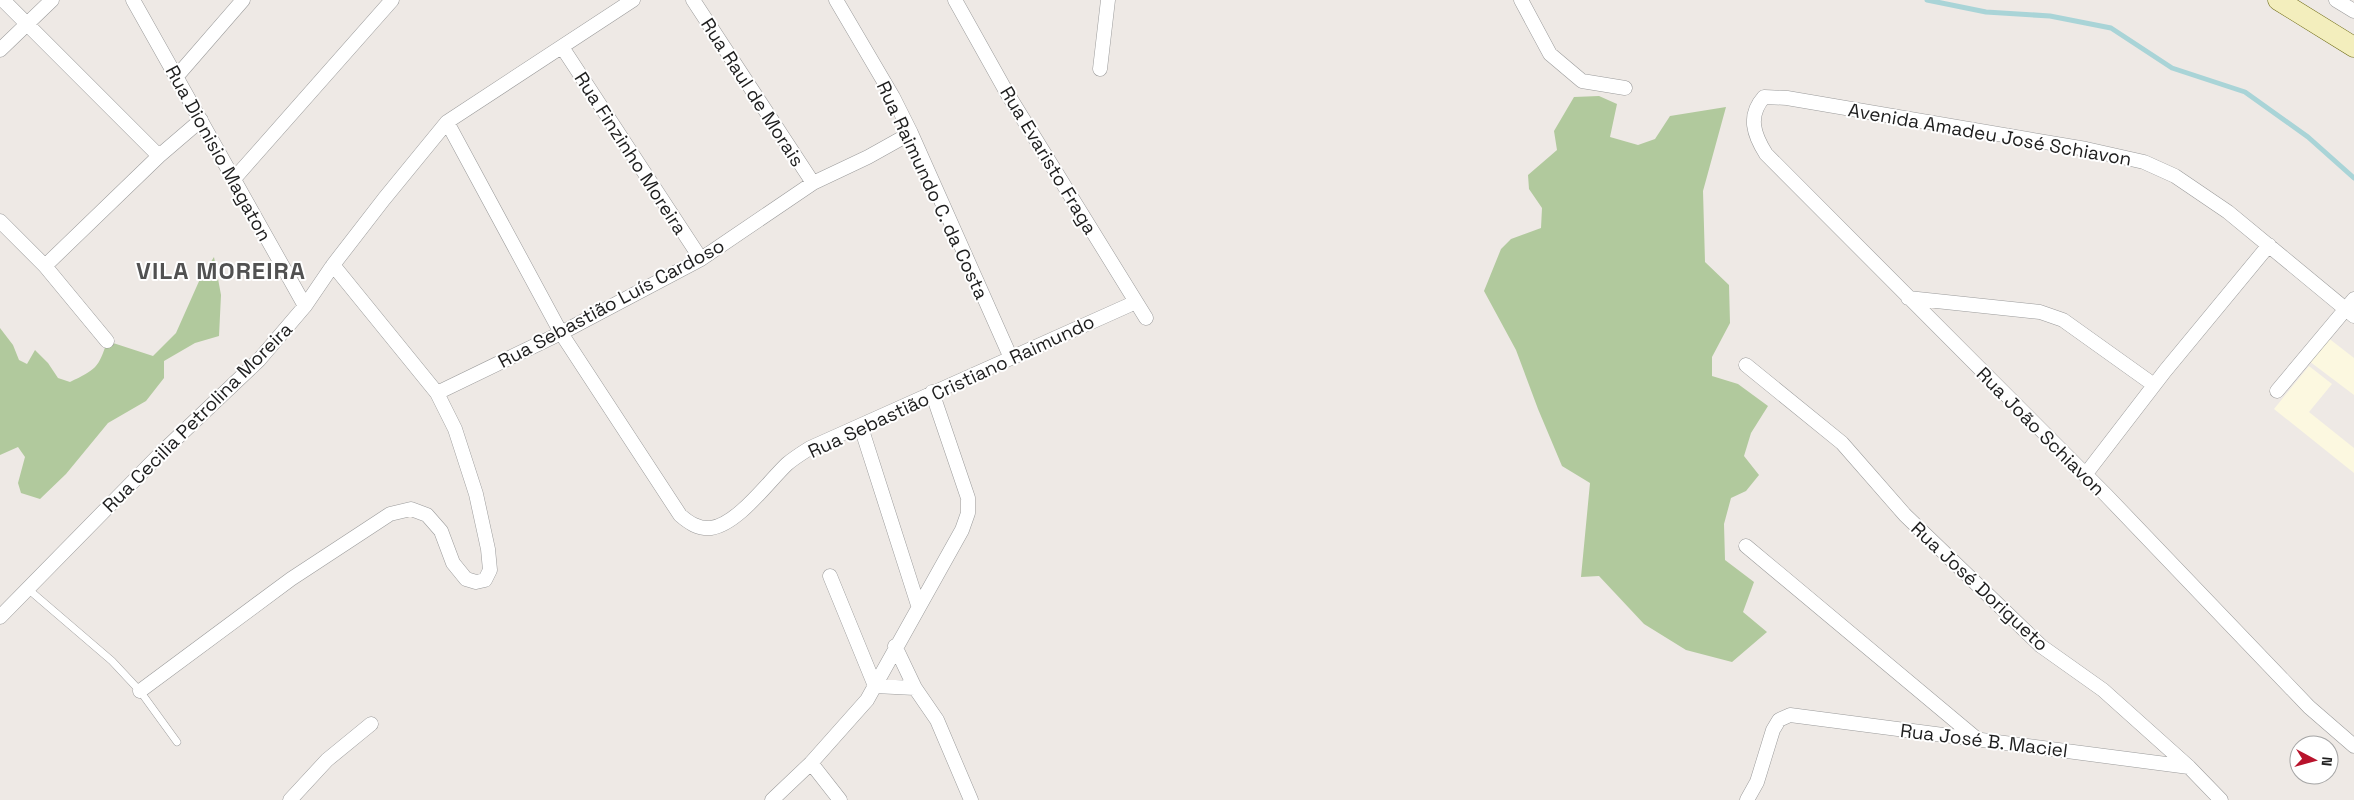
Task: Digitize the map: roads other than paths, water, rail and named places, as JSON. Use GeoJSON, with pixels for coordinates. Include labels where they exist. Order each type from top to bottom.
{"type":"FeatureCollection","features":[{"type":"Feature","properties":{"kind":"street"},"geometry":{"type":"LineString","coordinates":[[2,0],[159,156]]}},
{"type":"Feature","properties":{"kind":"street"},"geometry":{"type":"LineString","coordinates":[[0,50],[52,0]]}},
{"type":"Feature","properties":{"kind":"street","name":"Rua Dionisio Magaton"},"geometry":{"type":"LineString","coordinates":[[133,0],[305,306]]}},
{"type":"Feature","properties":{"kind":"street"},"geometry":{"type":"LineString","coordinates":[[177,76],[243,0]]}},
{"type":"Feature","properties":{"kind":"street"},"geometry":{"type":"LineString","coordinates":[[233,180],[392,0]]}},
{"type":"Feature","properties":{"kind":"street","name":"Rua Cecilia Petrolina Moreira"},"geometry":{"type":"LineString","coordinates":[[0,617],[162,452],[259,360],[305,306],[333,265],[447,122],[633,0]]}},
{"type":"Feature","properties":{"kind":"street","name":"Rua Raul de Morais"},"geometry":{"type":"LineString","coordinates":[[693,0],[813,183]]}},
{"type":"Feature","properties":{"kind":"street","name":"Rua Raimundo C. da Costa"},"geometry":{"type":"LineString","coordinates":[[836,0],[911,133],[1010,356]]}},
{"type":"Feature","properties":{"kind":"street","name":"Rua Evaristo Fraga"},"geometry":{"type":"LineString","coordinates":[[955,0],[1008,92],[1146,318]]}},
{"type":"Feature","properties":{"kind":"street"},"geometry":{"type":"LineString","coordinates":[[1100,69],[1108,0]]}},
{"type":"Feature","properties":{"kind":"street"},"geometry":{"type":"LineString","coordinates":[[1521,0],[1550,54],[1582,81],[1625,88]]}},
{"type":"Feature","properties":{"kind":"street"},"geometry":{"type":"LineString","coordinates":[[2278,0],[2354,47]]}},
{"type":"Feature","properties":{"kind":"street"},"geometry":{"type":"LineString","coordinates":[[2336,0],[2354,11]]}},
{"type":"Feature","properties":{"kind":"street","name":"Rua Finzinho Moreira"},"geometry":{"type":"LineString","coordinates":[[562,47],[701,259]]}},
{"type":"Feature","properties":{"kind":"street","name":"Avenida Amadeu José Schiavon"},"geometry":{"type":"LineString","coordinates":[[1758,104],[1764,97],[1787,98],[2086,149],[2144,162],[2174,176],[2228,212],[2349,313]]}},
{"type":"Feature","properties":{"kind":"street","name":"Rua João Schiavon"},"geometry":{"type":"LineString","coordinates":[[1758,104],[1754,116],[1754,136],[1766,154],[2085,475],[2309,707],[2354,746]]}},
{"type":"Feature","properties":{"kind":"street"},"geometry":{"type":"LineString","coordinates":[[45,266],[159,156],[201,120]]}},
{"type":"Feature","properties":{"kind":"street","name":"Rua Sebastião Cristiano Raimundo"},"geometry":{"type":"LineString","coordinates":[[447,122],[561,333],[680,515],[697,527],[711,528],[725,523],[751,501],[789,462],[810,448],[861,427],[1010,356],[1136,302]]}},
{"type":"Feature","properties":{"kind":"street","name":"Rua Sebastião Luís Cardoso"},"geometry":{"type":"LineString","coordinates":[[437,393],[561,333],[701,259],[813,183],[868,157],[911,133]]}},
{"type":"Feature","properties":{"kind":"street"},"geometry":{"type":"LineString","coordinates":[[0,221],[45,266],[107,341]]}},
{"type":"Feature","properties":{"kind":"street"},"geometry":{"type":"LineString","coordinates":[[2085,475],[2154,385],[2268,245]]}},
{"type":"Feature","properties":{"kind":"street"},"geometry":{"type":"LineString","coordinates":[[140,691],[291,579],[390,514],[410,509],[427,515],[441,531],[453,563],[466,579],[476,582],[485,580],[490,570],[476,494],[455,429],[437,393],[333,265]]}},
{"type":"Feature","properties":{"kind":"street"},"geometry":{"type":"LineString","coordinates":[[1908,298],[2040,312],[2063,320],[2154,385]]}},
{"type":"Feature","properties":{"kind":"street"},"geometry":{"type":"LineString","coordinates":[[2277,390],[2349,313],[2354,299]]}},
{"type":"Feature","properties":{"kind":"street","name":"Rua José Dorigueto"},"geometry":{"type":"LineString","coordinates":[[1746,365],[1842,443],[1905,515],[2041,646],[2104,690],[2221,800]]}},
{"type":"Feature","properties":{"kind":"street"},"geometry":{"type":"LineString","coordinates":[[772,800],[811,763],[867,700],[918,605],[962,530],[968,514],[968,498],[932,392]]}},
{"type":"Feature","properties":{"kind":"street"},"geometry":{"type":"LineString","coordinates":[[861,427],[918,605]]}},
{"type":"Feature","properties":{"kind":"street"},"geometry":{"type":"LineString","coordinates":[[1746,546],[1977,739]]}},
{"type":"Feature","properties":{"kind":"street"},"geometry":{"type":"LineString","coordinates":[[830,576],[875,686]]}},
{"type":"Feature","properties":{"kind":"street"},"geometry":{"type":"LineString","coordinates":[[896,646],[915,688],[937,720],[971,800]]}},
{"type":"Feature","properties":{"kind":"street"},"geometry":{"type":"LineString","coordinates":[[875,686],[915,688]]}},
{"type":"Feature","properties":{"kind":"street","name":"Rua José B. Maciel"},"geometry":{"type":"LineString","coordinates":[[1747,800],[1757,782],[1773,730],[1779,720],[1790,716],[2188,767]]}},
{"type":"Feature","properties":{"kind":"street"},"geometry":{"type":"LineString","coordinates":[[290,800],[327,760],[371,724]]}},
{"type":"Feature","properties":{"kind":"street"},"geometry":{"type":"LineString","coordinates":[[811,763],[840,800]]}},
{"type":"Feature","properties":{"kind":"lane"},"geometry":{"type":"LineString","coordinates":[[28,589],[112,661],[140,691],[178,742]]}},
{"type":"Feature","properties":{"kind":"waterway"},"geometry":{"type":"LineString","coordinates":[[1927,0],[1986,12],[2050,16],[2111,28],[2172,68],[2245,92],[2308,137],[2354,178]]}},
{"type":"Feature","properties":{"kind":"district","name":"VILA MOREIRA"},"geometry":{"type":"Point","coordinates":[221,271]}}]}
